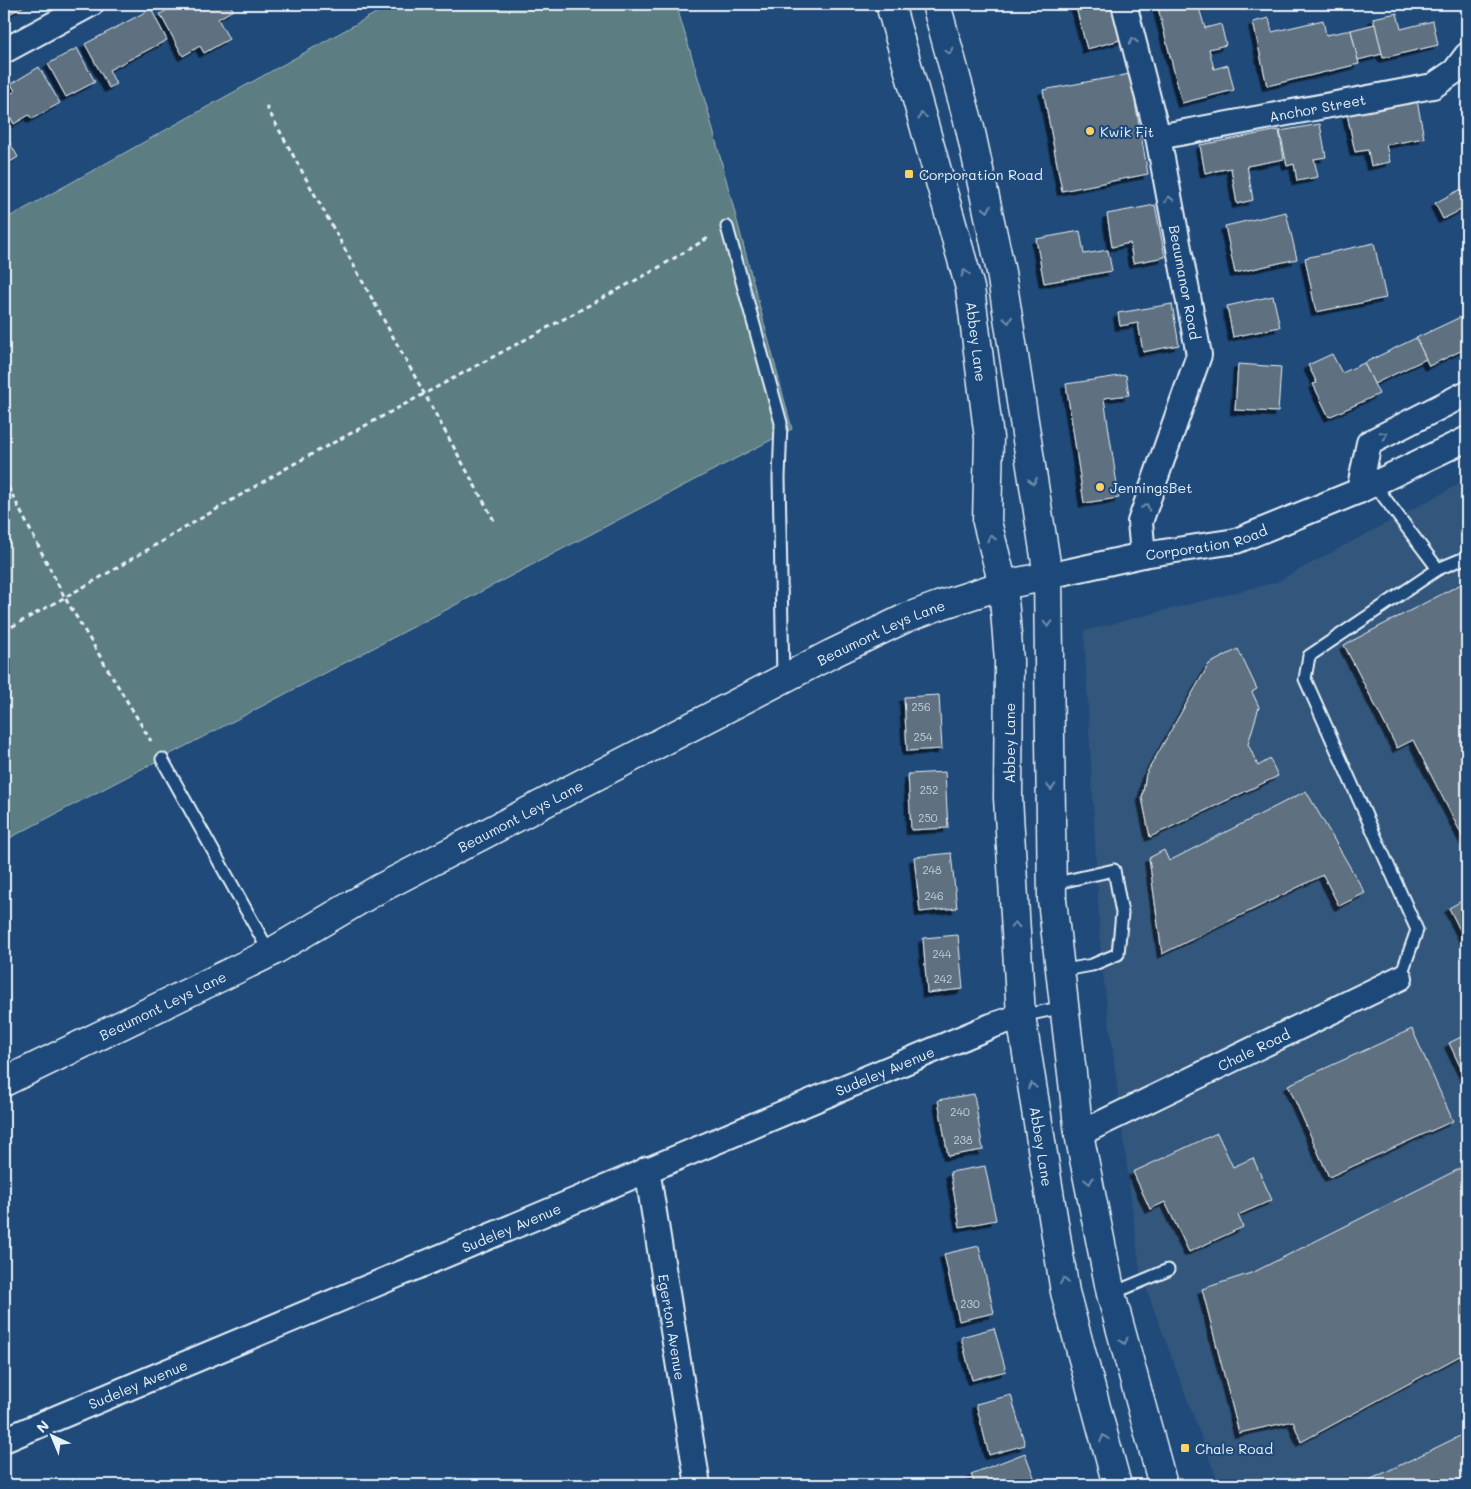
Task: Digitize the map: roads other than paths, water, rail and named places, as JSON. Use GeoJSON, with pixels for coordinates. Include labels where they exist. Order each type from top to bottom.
{"type":"FeatureCollection","features":[{"type":"Feature","properties":{"kind":"main road","name":"Abbey Lane"},"geometry":{"type":"LineString","coordinates":[[890,4],[970,288],[989,438],[987,522],[1003,585],[1009,661],[1008,798],[1020,1016],[1065,1292],[1117,1485]]}},
{"type":"Feature","properties":{"kind":"main road"},"geometry":{"type":"LineString","coordinates":[[936,4],[970,128],[1001,272],[1048,576],[1052,884],[1079,1134],[1111,1294],[1163,1485]]}},
{"type":"Feature","properties":{"kind":"main road","name":"Beaumont Leys Lane"},"geometry":{"type":"LineString","coordinates":[[4,1082],[270,953],[377,890],[783,679],[908,617],[1003,585],[1048,576]]}},
{"type":"Feature","properties":{"kind":"street"},"geometry":{"type":"LineString","coordinates":[[4,52],[91,4]]}},
{"type":"Feature","properties":{"kind":"street","name":"Beaumanor Road"},"geometry":{"type":"LineString","coordinates":[[1124,4],[1158,136],[1199,355],[1140,522],[1143,555]]}},
{"type":"Feature","properties":{"kind":"street","name":"Anchor Street"},"geometry":{"type":"LineString","coordinates":[[1158,136],[1433,86],[1455,71],[1467,55]]}},
{"type":"Feature","properties":{"kind":"street"},"geometry":{"type":"LineString","coordinates":[[1367,488],[1369,442],[1467,394]]}},
{"type":"Feature","properties":{"kind":"street","name":"Corporation Road"},"geometry":{"type":"LineString","coordinates":[[1048,576],[1143,555],[1236,541],[1367,488],[1467,439]]}},
{"type":"Feature","properties":{"kind":"street","name":"Chale Road"},"geometry":{"type":"LineString","coordinates":[[1079,1134],[1400,978]]}},
{"type":"Feature","properties":{"kind":"street","name":"Sudeley Avenue"},"geometry":{"type":"LineString","coordinates":[[4,1440],[647,1169],[1020,1016]]}},
{"type":"Feature","properties":{"kind":"street","name":"Egerton Avenue"},"geometry":{"type":"LineString","coordinates":[[647,1169],[698,1485]]}},
{"type":"Feature","properties":{"kind":"lane"},"geometry":{"type":"LineString","coordinates":[[727,226],[781,424],[779,478],[783,679]]}},
{"type":"Feature","properties":{"kind":"lane"},"geometry":{"type":"LineString","coordinates":[[1367,488],[1438,569]]}},
{"type":"Feature","properties":{"kind":"lane"},"geometry":{"type":"LineString","coordinates":[[1400,978],[1417,930],[1306,679],[1309,656],[1438,569],[1467,557]]}},
{"type":"Feature","properties":{"kind":"lane"},"geometry":{"type":"LineString","coordinates":[[162,759],[270,953]]}},
{"type":"Feature","properties":{"kind":"lane"},"geometry":{"type":"LineString","coordinates":[[1052,884],[1114,870],[1122,913],[1118,954],[1092,965],[1060,971]]}},
{"type":"Feature","properties":{"kind":"lane"},"geometry":{"type":"LineString","coordinates":[[1020,1016],[1064,1007]]}},
{"type":"Feature","properties":{"kind":"lane"},"geometry":{"type":"LineString","coordinates":[[1111,1294],[1168,1270]]}},
{"type":"Feature","properties":{"kind":"place","name":"Kwik Fit"},"geometry":{"type":"Point","coordinates":[1090,131]}},
{"type":"Feature","properties":{"kind":"place","name":"Corporation Road"},"geometry":{"type":"Point","coordinates":[909,174]}},
{"type":"Feature","properties":{"kind":"place","name":"JenningsBet"},"geometry":{"type":"Point","coordinates":[1100,487]}},
{"type":"Feature","properties":{"kind":"place","name":"Chale Road"},"geometry":{"type":"Point","coordinates":[1185,1448]}}]}
